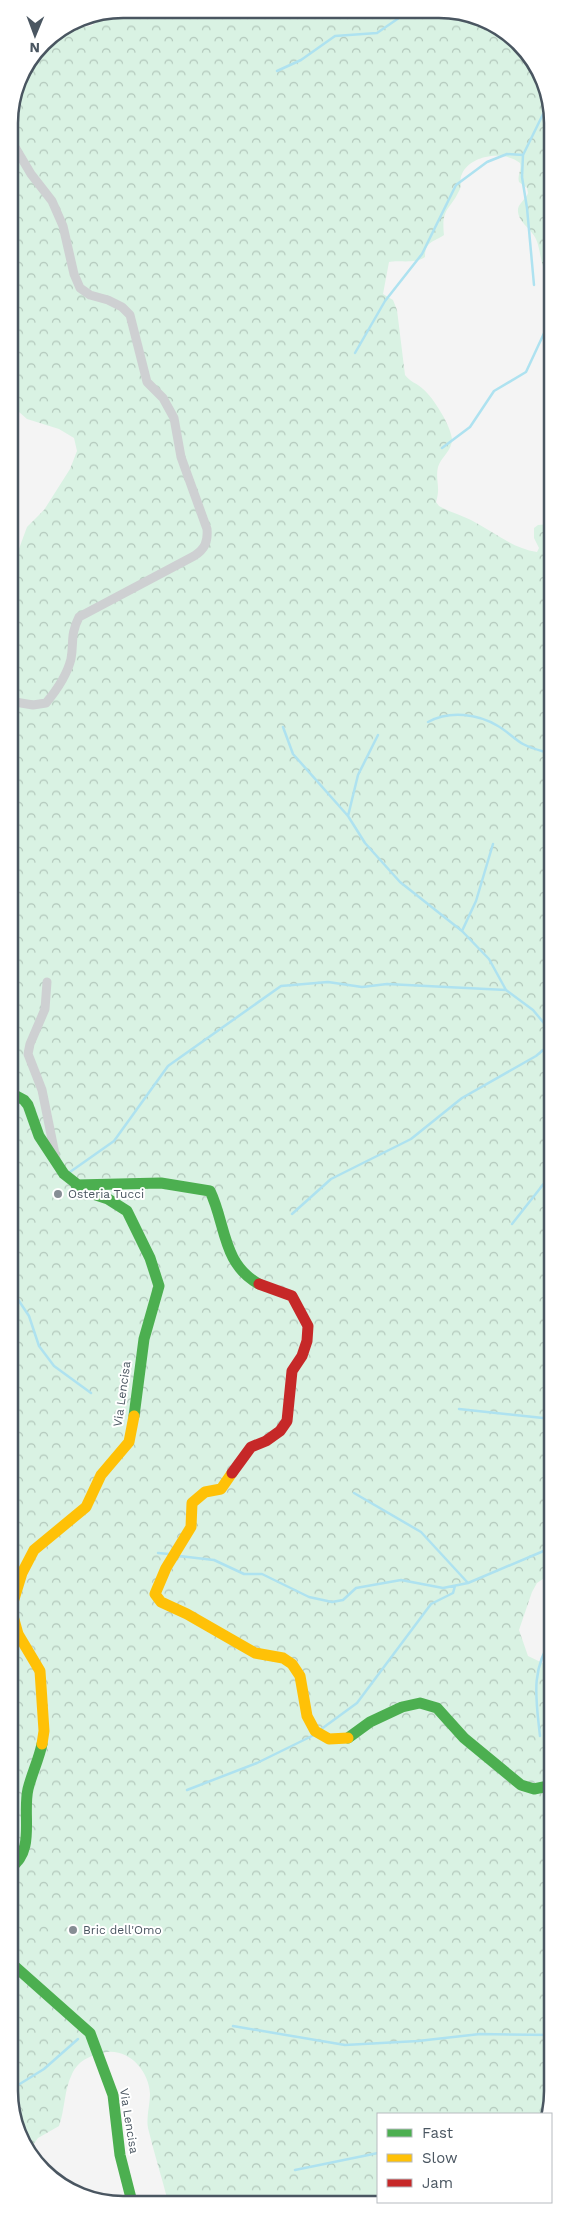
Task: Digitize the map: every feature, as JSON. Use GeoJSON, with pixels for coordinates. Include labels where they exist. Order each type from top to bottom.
{"type":"FeatureCollection","features":[{"type":"Feature","properties":{"kind":"street"},"geometry":{"type":"LineString","coordinates":[[18,152],[31,174],[52,201],[63,226],[74,274],[80,288],[90,296],[108,300],[122,307],[130,315],[147,382],[164,398],[174,418],[180,457],[207,529],[208,537],[202,551],[141,586],[101,604],[79,617],[71,638],[71,656],[67,672],[46,703],[33,705],[18,702]]}},
{"type":"Feature","properties":{"kind":"street","name":"Via Lencisa"},"geometry":{"type":"LineString","coordinates":[[18,1586],[22,1573],[34,1550],[86,1507],[100,1475],[129,1442],[137,1401],[144,1339],[159,1286],[150,1258],[126,1211],[108,1198],[88,1192],[76,1185],[64,1174],[57,1162],[42,1090],[28,1054],[30,1044],[45,1009],[47,982]]}},
{"type":"Feature","properties":{"kind":"street"},"geometry":{"type":"LineString","coordinates":[[18,1097],[28,1105],[39,1136],[57,1162]]}},
{"type":"Feature","properties":{"kind":"street"},"geometry":{"type":"LineString","coordinates":[[76,1185],[194,1186],[210,1191],[219,1207],[222,1234],[231,1257],[257,1285],[292,1296],[308,1326],[307,1341],[302,1356],[292,1371],[287,1421],[280,1431],[266,1441],[251,1447],[221,1489],[205,1492],[192,1503],[190,1527],[166,1568],[155,1594],[161,1602],[187,1614],[255,1653],[283,1658],[292,1664],[300,1676],[307,1716],[315,1731],[329,1739],[350,1738],[370,1722],[402,1707],[420,1703],[437,1708],[464,1738],[521,1785],[534,1789],[544,1787]]}},
{"type":"Feature","properties":{"kind":"street","name":"Via Lencisa"},"geometry":{"type":"LineString","coordinates":[[18,1634],[40,1671],[44,1731],[39,1757],[28,1790],[24,1847],[18,1862]]}},
{"type":"Feature","properties":{"kind":"street","name":"Via Lencisa"},"geometry":{"type":"LineString","coordinates":[[18,1969],[90,2033],[113,2095],[120,2155],[130,2196]]}},
{"type":"Feature","properties":{"kind":"green space"},"geometry":{"type":"Polygon","coordinates":[[[109,18],[453,18],[466,21],[492,32],[518,53],[534,76],[544,109],[544,269],[536,239],[518,214],[518,209],[528,193],[527,188],[519,182],[520,163],[505,157],[488,156],[472,162],[462,174],[460,189],[445,214],[444,235],[428,245],[425,257],[413,261],[389,262],[383,294],[393,300],[397,310],[405,375],[432,398],[451,433],[452,443],[438,467],[436,502],[439,506],[471,520],[519,547],[537,552],[539,548],[534,538],[534,528],[538,525],[544,524],[544,1578],[537,1583],[532,1592],[519,1630],[528,1656],[544,1664],[544,2097],[542,2113],[377,2113],[377,2196],[166,2196],[148,2128],[149,2085],[141,2068],[127,2056],[119,2053],[97,2054],[78,2065],[69,2080],[59,2126],[38,2138],[33,2145],[23,2124],[18,2104],[18,552],[27,527],[44,510],[70,469],[77,451],[74,438],[59,429],[27,419],[18,411],[18,109],[23,89],[35,64],[38,60],[60,60],[60,38],[81,27],[91,26],[99,21],[109,18]]]}},
{"type":"Feature","properties":{"kind":"waterway"},"geometry":{"type":"LineString","coordinates":[[277,71],[301,60],[335,36],[377,33],[399,18]]}},
{"type":"Feature","properties":{"kind":"waterway"},"geometry":{"type":"LineString","coordinates":[[534,285],[527,208],[522,177],[523,155],[544,112]]}},
{"type":"Feature","properties":{"kind":"waterway"},"geometry":{"type":"LineString","coordinates":[[355,353],[385,301],[422,254],[456,185],[487,162],[507,154],[523,155]]}},
{"type":"Feature","properties":{"kind":"waterway"},"geometry":{"type":"LineString","coordinates":[[442,448],[470,427],[494,391],[526,372],[544,333]]}},
{"type":"Feature","properties":{"kind":"waterway"},"geometry":{"type":"LineString","coordinates":[[428,722],[445,716],[473,716],[498,726],[526,746],[544,752]]}},
{"type":"Feature","properties":{"kind":"waterway"},"geometry":{"type":"LineString","coordinates":[[283,727],[293,754],[348,816],[365,843],[400,882],[462,931],[489,959],[506,990],[533,1010],[544,1023]]}},
{"type":"Feature","properties":{"kind":"waterway"},"geometry":{"type":"LineString","coordinates":[[348,816],[358,775],[378,735]]}},
{"type":"Feature","properties":{"kind":"waterway"},"geometry":{"type":"LineString","coordinates":[[462,931],[476,901],[493,844]]}},
{"type":"Feature","properties":{"kind":"waterway"},"geometry":{"type":"LineString","coordinates":[[70,1172],[114,1141],[168,1066],[281,986],[328,982],[362,987],[387,984],[506,990]]}},
{"type":"Feature","properties":{"kind":"waterway"},"geometry":{"type":"LineString","coordinates":[[292,1214],[331,1179],[411,1139],[462,1098],[536,1056],[544,1049]]}},
{"type":"Feature","properties":{"kind":"waterway"},"geometry":{"type":"LineString","coordinates":[[512,1224],[544,1183]]}},
{"type":"Feature","properties":{"kind":"waterway"},"geometry":{"type":"LineString","coordinates":[[18,1300],[29,1316],[39,1346],[54,1366],[91,1393]]}},
{"type":"Feature","properties":{"kind":"waterway"},"geometry":{"type":"LineString","coordinates":[[459,1409],[544,1417]]}},
{"type":"Feature","properties":{"kind":"waterway"},"geometry":{"type":"LineString","coordinates":[[354,1493],[421,1532],[468,1583]]}},
{"type":"Feature","properties":{"kind":"waterway"},"geometry":{"type":"LineString","coordinates":[[179,1556],[214,1560],[244,1574],[262,1574],[309,1597],[332,1602],[343,1600],[356,1588],[401,1580],[443,1588],[468,1583],[544,1551]]}},
{"type":"Feature","properties":{"kind":"waterway"},"geometry":{"type":"LineString","coordinates":[[158,1553],[169,1554]]}},
{"type":"Feature","properties":{"kind":"waterway"},"geometry":{"type":"LineString","coordinates":[[320,1730],[357,1703],[431,1604],[453,1593],[455,1586]]}},
{"type":"Feature","properties":{"kind":"waterway"},"geometry":{"type":"LineString","coordinates":[[540,1736],[536,1685],[544,1654]]}},
{"type":"Feature","properties":{"kind":"waterway"},"geometry":{"type":"LineString","coordinates":[[187,1790],[257,1763],[314,1735]]}},
{"type":"Feature","properties":{"kind":"waterway"},"geometry":{"type":"LineString","coordinates":[[233,2026],[345,2045],[418,2041],[480,2034],[544,2035]]}},
{"type":"Feature","properties":{"kind":"waterway"},"geometry":{"type":"LineString","coordinates":[[18,2085],[44,2069],[78,2039]]}},
{"type":"Feature","properties":{"kind":"waterway"},"geometry":{"type":"LineString","coordinates":[[295,2170],[377,2153]]}},
{"type":"Feature","properties":{"kind":"traffic: fast"},"geometry":{"type":"LineString","coordinates":[[18,1097],[28,1105],[39,1136],[64,1174],[87,1192],[108,1199],[127,1211],[150,1258],[159,1286],[144,1339],[134,1416]]}},
{"type":"Feature","properties":{"kind":"traffic: fast"},"geometry":{"type":"LineString","coordinates":[[76,1185],[161,1183],[210,1191],[231,1254],[247,1276],[259,1284]]}},
{"type":"Feature","properties":{"kind":"traffic: fast"},"geometry":{"type":"LineString","coordinates":[[348,1738],[370,1722],[402,1707],[420,1703],[437,1708],[464,1738],[521,1785],[534,1789],[544,1787]]}},
{"type":"Feature","properties":{"kind":"traffic: fast"},"geometry":{"type":"LineString","coordinates":[[18,1861],[26,1842],[28,1789],[42,1744]]}},
{"type":"Feature","properties":{"kind":"traffic: fast"},"geometry":{"type":"LineString","coordinates":[[18,1969],[90,2033],[113,2095],[120,2155],[130,2196]]}},
{"type":"Feature","properties":{"kind":"traffic: slow"},"geometry":{"type":"LineString","coordinates":[[18,1586],[22,1573],[34,1550],[86,1507],[101,1475],[129,1442],[134,1416]]}},
{"type":"Feature","properties":{"kind":"traffic: slow"},"geometry":{"type":"LineString","coordinates":[[232,1473],[221,1489],[205,1492],[192,1503],[191,1527],[166,1568],[155,1594],[161,1602],[187,1614],[255,1653],[283,1658],[292,1664],[300,1676],[307,1716],[315,1731],[329,1739],[348,1738]]}},
{"type":"Feature","properties":{"kind":"traffic: slow"},"geometry":{"type":"LineString","coordinates":[[18,1634],[40,1671],[44,1731],[42,1744]]}},
{"type":"Feature","properties":{"kind":"traffic: jam"},"geometry":{"type":"LineString","coordinates":[[232,1473],[251,1447],[266,1441],[280,1431],[287,1421],[292,1371],[302,1356],[307,1341],[308,1326],[292,1296],[259,1284]]}},
{"type":"Feature","properties":{"kind":"place","name":"Osteria Tucci"},"geometry":{"type":"Point","coordinates":[58,1194]}},
{"type":"Feature","properties":{"kind":"place","name":"Bric dell'Omo"},"geometry":{"type":"Point","coordinates":[73,1930]}}]}
